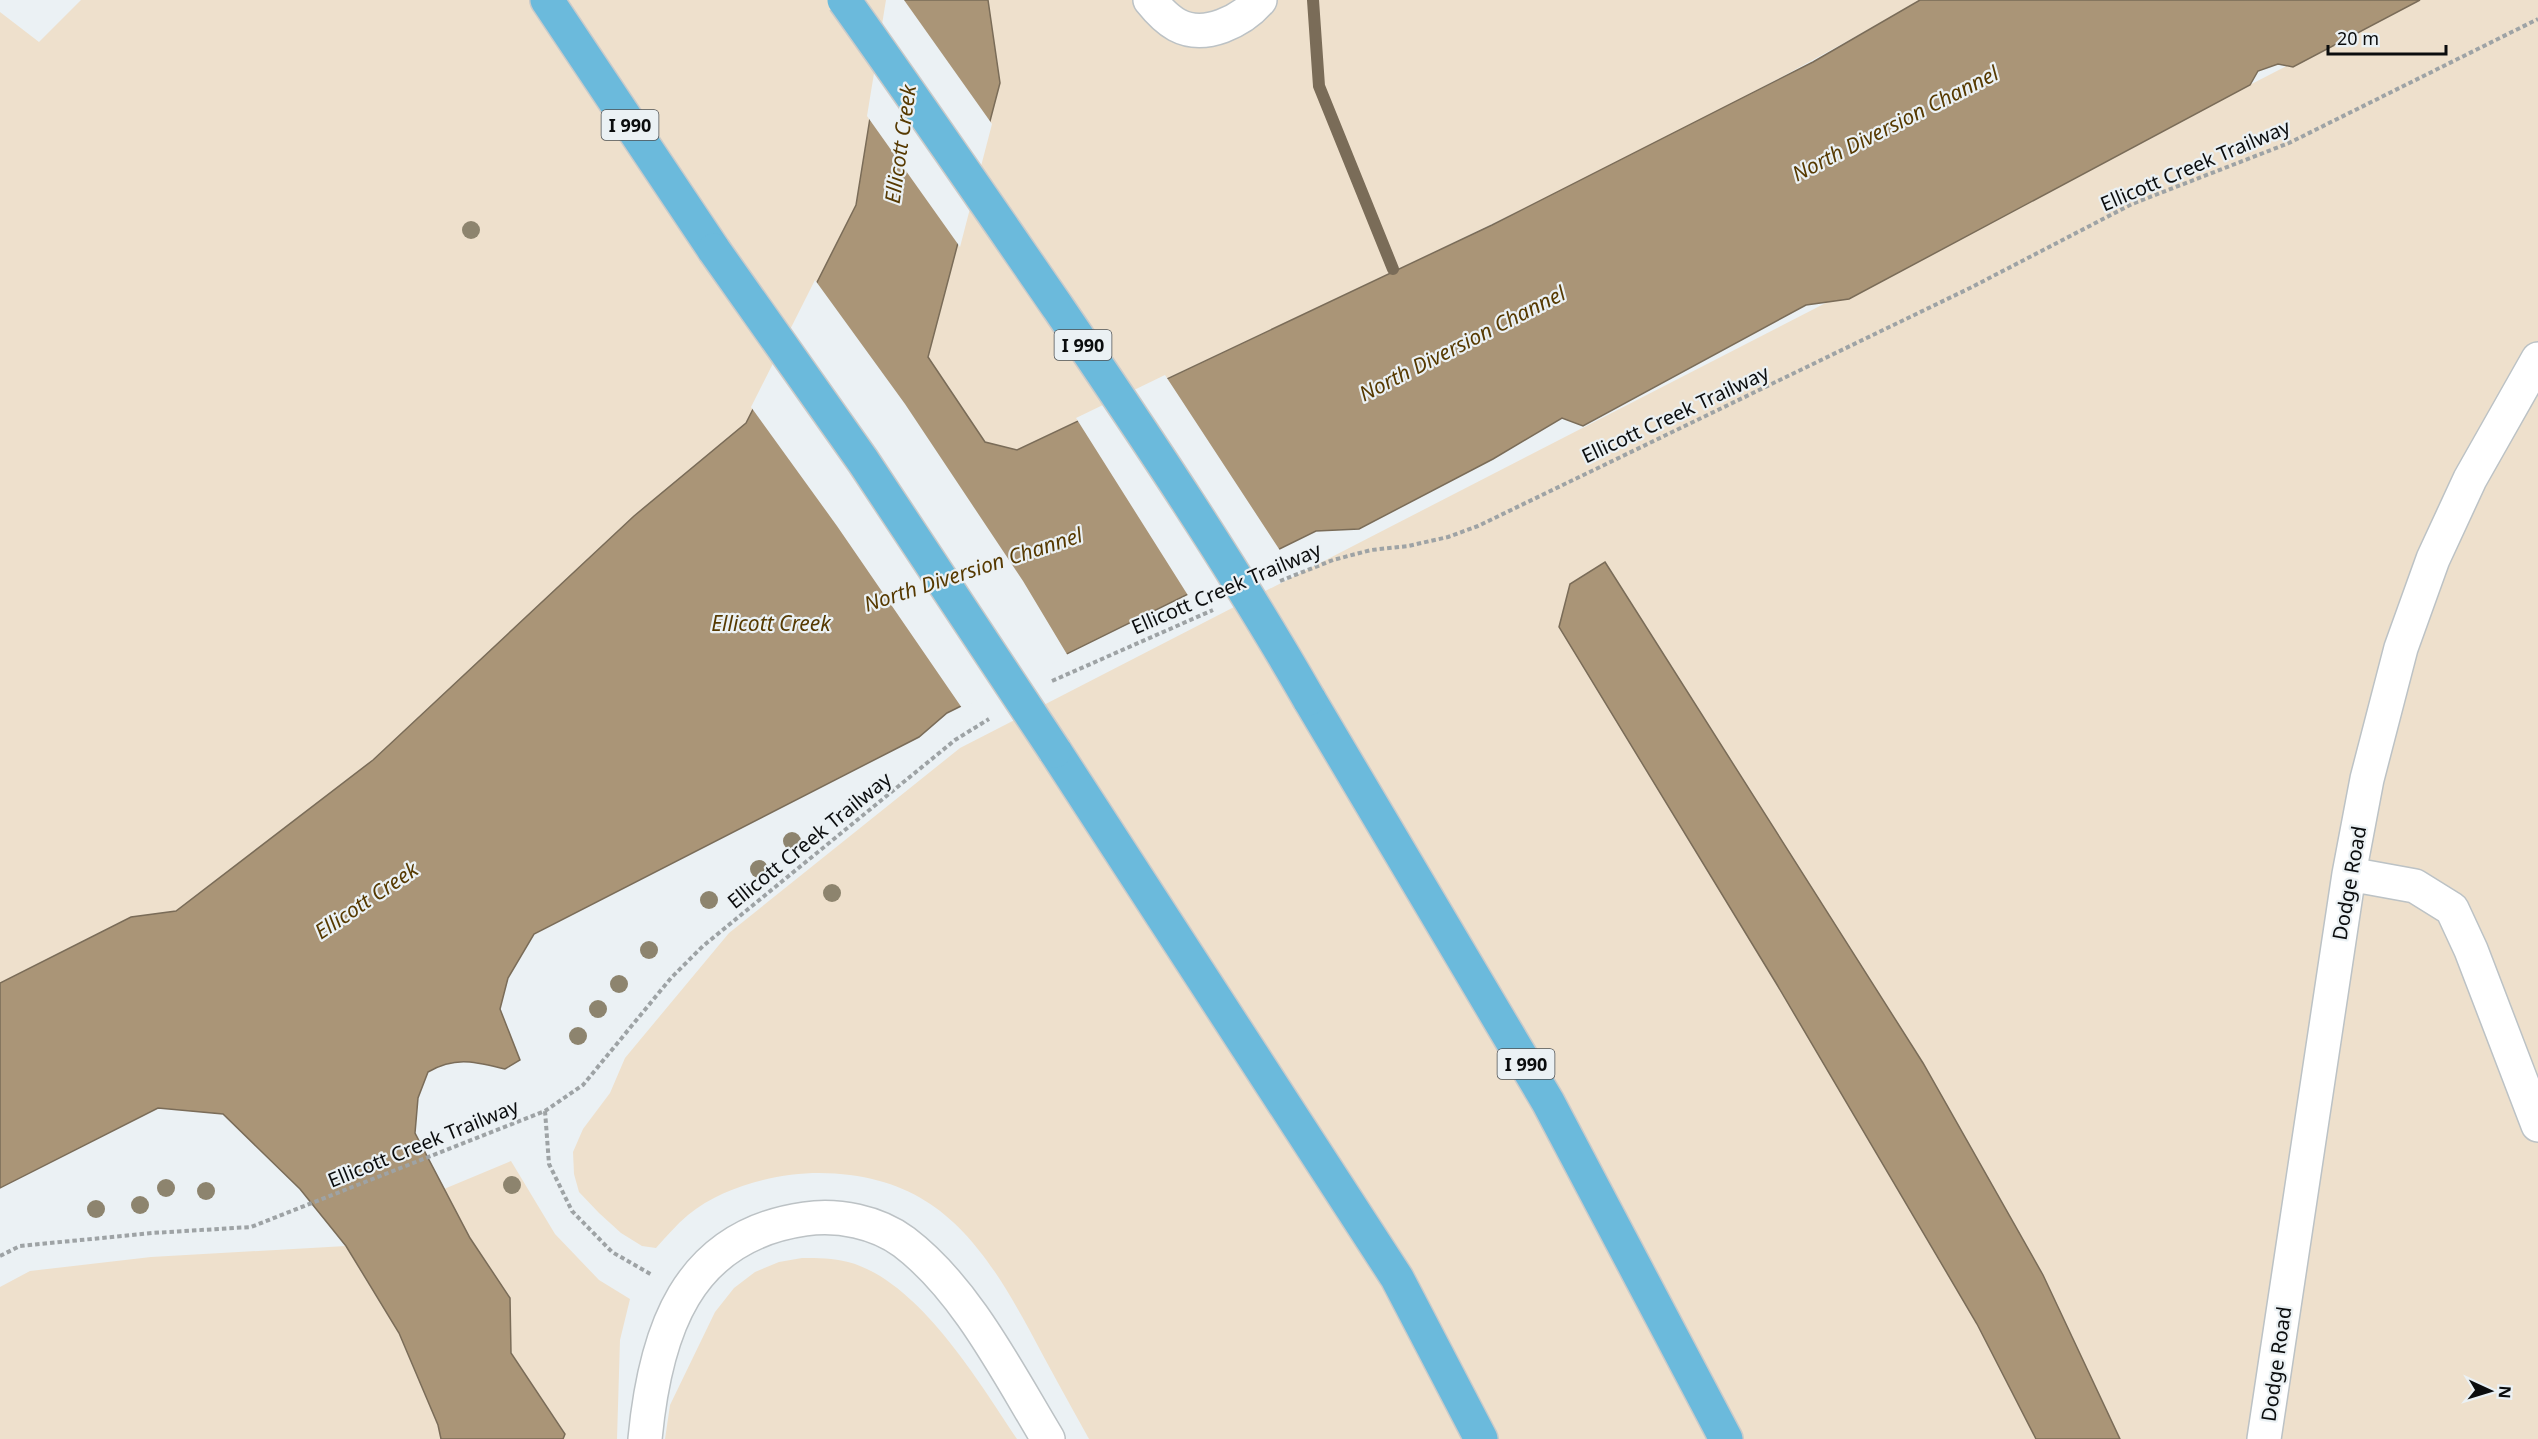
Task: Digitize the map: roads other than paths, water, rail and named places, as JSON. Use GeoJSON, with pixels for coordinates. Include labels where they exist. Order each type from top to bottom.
{"type":"FeatureCollection","features":[{"type":"Feature","properties":{"kind":"highway"},"geometry":{"type":"LineString","coordinates":[[521,0],[598,76]]}},
{"type":"Feature","properties":{"kind":"highway","name":"I 990"},"geometry":{"type":"LineString","coordinates":[[547,0],[714,250],[863,461],[1055,751],[1397,1278],[1481,1439]]}},
{"type":"Feature","properties":{"kind":"highway","name":"I 990"},"geometry":{"type":"LineString","coordinates":[[844,0],[919,104],[1153,449],[1268,628],[1548,1102],[1726,1439]]}},
{"type":"Feature","properties":{"kind":"street"},"geometry":{"type":"LineString","coordinates":[[1150,0],[1163,16],[1180,27],[1206,30],[1230,24],[1251,11],[1260,0]]}},
{"type":"Feature","properties":{"kind":"street","name":"Dodge Road"},"geometry":{"type":"LineString","coordinates":[[2264,1439],[2349,874],[2367,779],[2401,648],[2433,559],[2470,479],[2538,359]]}},
{"type":"Feature","properties":{"kind":"street"},"geometry":{"type":"LineString","coordinates":[[2349,874],[2415,886],[2452,909],[2471,950],[2538,1125]]}},
{"type":"Feature","properties":{"kind":"street"},"geometry":{"type":"LineString","coordinates":[[645,1439],[652,1383],[660,1345],[674,1311],[694,1279],[709,1262],[730,1246],[758,1231],[791,1221],[828,1217],[864,1222],[886,1231],[922,1256],[969,1312],[1048,1439]]}},
{"type":"Feature","properties":{"kind":"water"},"geometry":{"type":"Polygon","coordinates":[[[889,0],[988,0],[1000,83],[928,357],[985,442],[1017,450],[1492,225],[1813,62],[1920,0],[2420,0],[2293,67],[2278,64],[2258,71],[2250,85],[1849,299],[1806,305],[1583,426],[1562,418],[1493,459],[1359,529],[1316,531],[947,713],[919,737],[534,934],[508,978],[500,1009],[520,1060],[505,1069],[457,1062],[428,1072],[418,1098],[415,1133],[470,1238],[510,1298],[511,1353],[565,1434],[563,1439],[441,1439],[438,1425],[399,1333],[346,1246],[300,1189],[223,1114],[158,1108],[0,1188],[0,983],[131,917],[176,911],[373,760],[634,516],[746,423],[856,205],[889,0]]]}},
{"type":"Feature","properties":{"kind":"water"},"geometry":{"type":"Polygon","coordinates":[[[1605,562],[1923,1063],[2043,1275],[2120,1439],[2036,1439],[1977,1324],[1776,983],[1559,627],[1570,584],[1605,562]]]}},
{"type":"Feature","properties":{"kind":"waterway"},"geometry":{"type":"LineString","coordinates":[[1313,0],[1319,86],[1393,269]]}},
{"type":"Feature","properties":{"kind":"water label","name":"North Diversion Channel"},"geometry":{"type":"Point","coordinates":[1895,123]}},
{"type":"Feature","properties":{"kind":"water label","name":"Ellicott Creek"},"geometry":{"type":"Point","coordinates":[900,144]}},
{"type":"Feature","properties":{"kind":"water label","name":"North Diversion Channel"},"geometry":{"type":"Point","coordinates":[1462,343]}},
{"type":"Feature","properties":{"kind":"water label","name":"North Diversion Channel"},"geometry":{"type":"Point","coordinates":[973,569]}},
{"type":"Feature","properties":{"kind":"water label","name":"Ellicott Creek"},"geometry":{"type":"Point","coordinates":[771,623]}},
{"type":"Feature","properties":{"kind":"water label","name":"Ellicott Creek"},"geometry":{"type":"Point","coordinates":[366,900]}}]}
